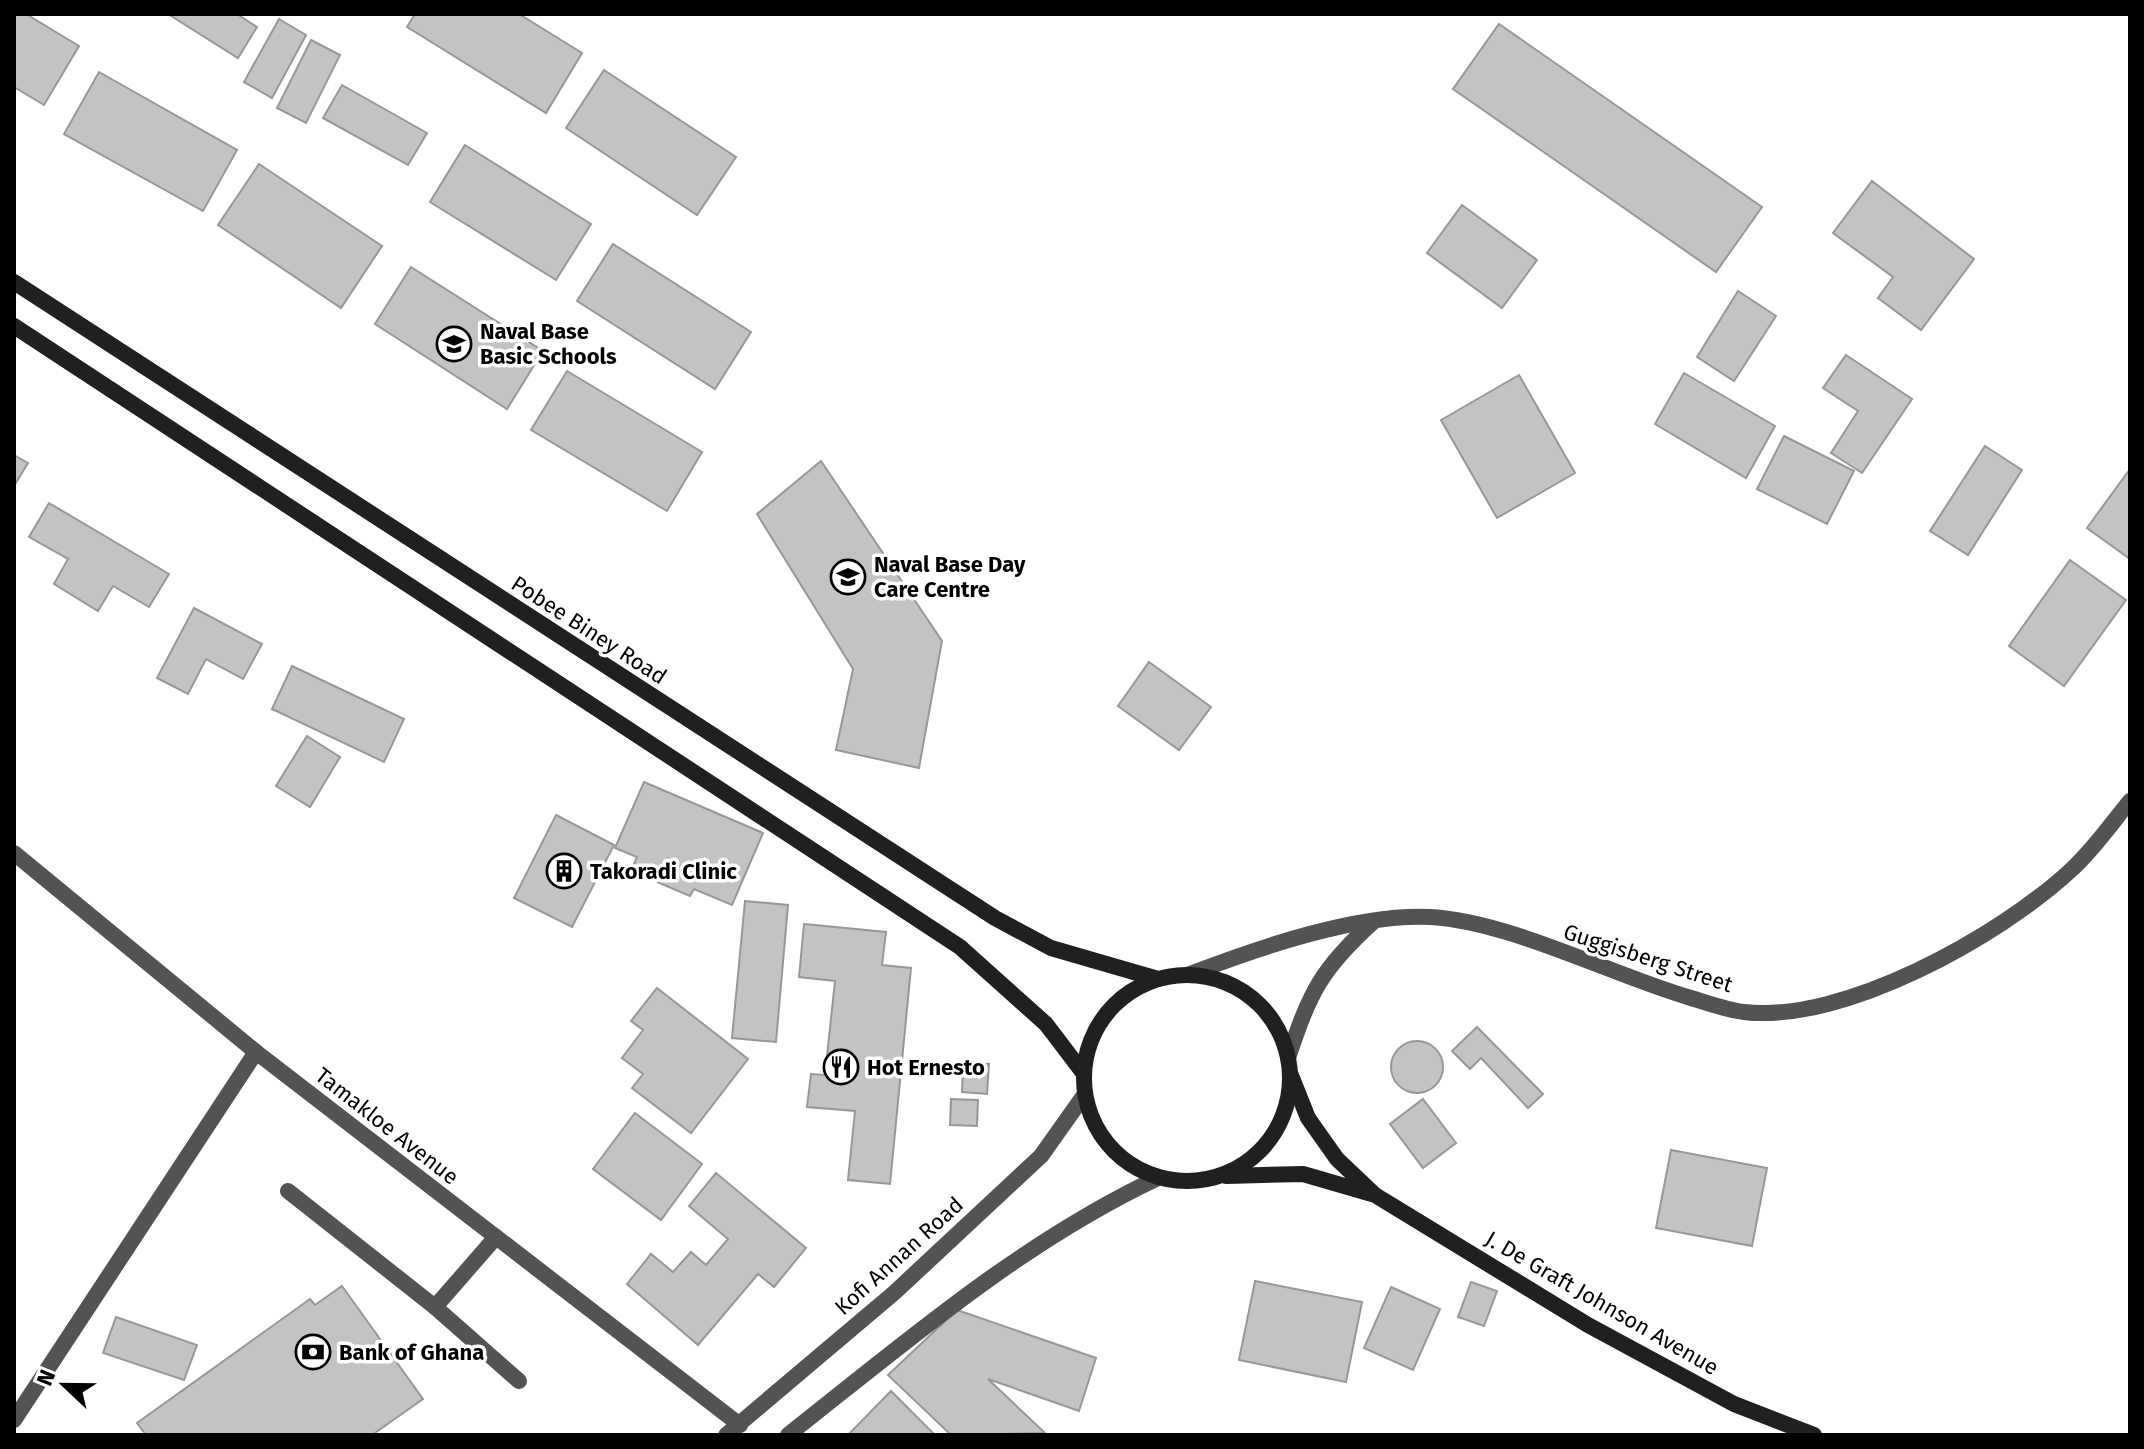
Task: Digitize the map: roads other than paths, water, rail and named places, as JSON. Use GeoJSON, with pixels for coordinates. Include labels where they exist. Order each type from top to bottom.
{"type":"FeatureCollection","features":[{"type":"Feature","properties":{"kind":"street","name":"Pobee Biney Road"},"geometry":{"type":"LineString","coordinates":[[14,282],[995,918],[1051,948],[1158,979]]}},
{"type":"Feature","properties":{"kind":"street"},"geometry":{"type":"LineString","coordinates":[[14,326],[960,947],[1046,1024],[1084,1074]]}},
{"type":"Feature","properties":{"kind":"street","name":"Guggisberg Street"},"geometry":{"type":"LineString","coordinates":[[1190,974],[1254,950],[1375,921],[1432,917],[1498,931],[1705,1002],[1745,1012],[1799,1010],[1858,995],[1918,970],[2000,924],[2071,870],[2130,801]]}},
{"type":"Feature","properties":{"kind":"street","name":"Tamakloe Avenue"},"geometry":{"type":"LineString","coordinates":[[14,853],[256,1052],[496,1237],[733,1430]]}},
{"type":"Feature","properties":{"kind":"street"},"geometry":{"type":"LineString","coordinates":[[1289,1066],[1277,1025],[1254,999],[1224,981],[1190,974],[1158,979],[1129,992],[1106,1015],[1090,1043],[1084,1074],[1085,1094],[1093,1123],[1109,1147],[1131,1166],[1158,1178],[1189,1182],[1220,1176],[1247,1163],[1268,1142],[1283,1116],[1289,1066],[1307,1001],[1336,955],[1375,921]]}},
{"type":"Feature","properties":{"kind":"street"},"geometry":{"type":"LineString","coordinates":[[14,1420],[256,1052]]}},
{"type":"Feature","properties":{"kind":"street","name":"J. De Graft Johnson Avenue"},"geometry":{"type":"LineString","coordinates":[[1289,1066],[1308,1118],[1337,1159],[1375,1195],[1588,1325],[1734,1404],[1814,1435]]}},
{"type":"Feature","properties":{"kind":"street","name":"Kofi Annan Road"},"geometry":{"type":"LineString","coordinates":[[733,1430],[894,1293],[1041,1156],[1085,1094]]}},
{"type":"Feature","properties":{"kind":"street","name":"J. De Graft Johnson Avenue"},"geometry":{"type":"LineString","coordinates":[[1220,1176],[1303,1174],[1375,1195]]}},
{"type":"Feature","properties":{"kind":"street"},"geometry":{"type":"LineString","coordinates":[[788,1435],[911,1338],[1069,1224],[1158,1178]]}},
{"type":"Feature","properties":{"kind":"street"},"geometry":{"type":"LineString","coordinates":[[288,1191],[435,1307],[519,1381]]}},
{"type":"Feature","properties":{"kind":"street"},"geometry":{"type":"LineString","coordinates":[[435,1307],[496,1237]]}},
{"type":"Feature","properties":{"kind":"place","name":"Naval Base Basic Schools"},"geometry":{"type":"Point","coordinates":[454,344]}},
{"type":"Feature","properties":{"kind":"place","name":"Naval Base Day Care Centre"},"geometry":{"type":"Point","coordinates":[848,577]}},
{"type":"Feature","properties":{"kind":"place","name":"Takoradi Clinic"},"geometry":{"type":"Point","coordinates":[564,871]}},
{"type":"Feature","properties":{"kind":"place","name":"Hot Ernesto"},"geometry":{"type":"Point","coordinates":[841,1067]}},
{"type":"Feature","properties":{"kind":"place","name":"Bank of Ghana"},"geometry":{"type":"Point","coordinates":[313,1352]}}]}
